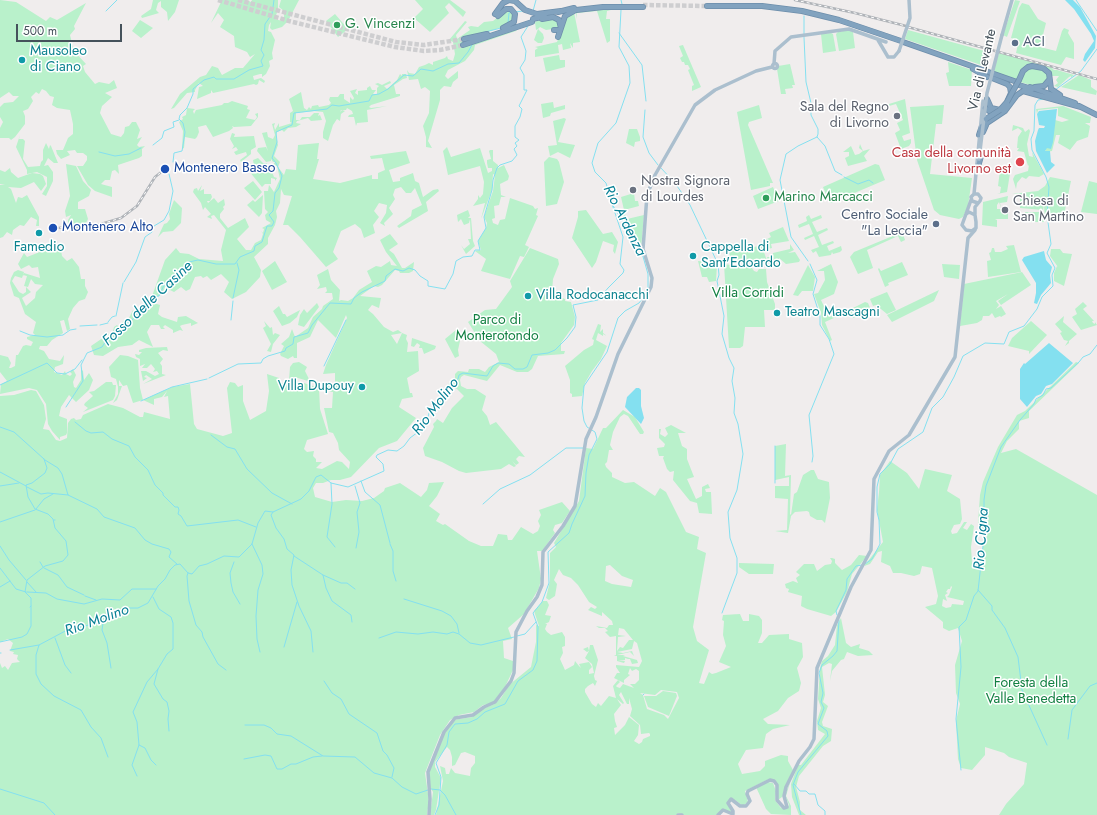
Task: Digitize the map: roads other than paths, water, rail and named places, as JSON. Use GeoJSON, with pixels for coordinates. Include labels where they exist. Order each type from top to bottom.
{"type":"FeatureCollection","features":[{"type":"Feature","properties":{"kind":"highway"},"geometry":{"type":"LineString","coordinates":[[502,29],[513,23],[515,19],[514,12],[506,9],[496,15],[502,4],[509,0],[514,1],[527,11],[543,14],[613,6]]}},
{"type":"Feature","properties":{"kind":"highway"},"geometry":{"type":"LineString","coordinates":[[464,39],[575,10],[613,6],[643,6]]}},
{"type":"Feature","properties":{"kind":"highway"},"geometry":{"type":"LineString","coordinates":[[707,6],[762,8],[806,14],[838,22],[1070,101]]}},
{"type":"Feature","properties":{"kind":"highway"},"geometry":{"type":"LineString","coordinates":[[558,37],[565,16],[575,10]]}},
{"type":"Feature","properties":{"kind":"highway"},"geometry":{"type":"LineString","coordinates":[[463,45],[561,11]]}},
{"type":"Feature","properties":{"kind":"highway"},"geometry":{"type":"LineString","coordinates":[[540,19],[552,17],[558,19],[561,23],[561,28],[559,30],[554,30]]}},
{"type":"Feature","properties":{"kind":"highway"},"geometry":{"type":"LineString","coordinates":[[902,43],[1019,83],[1091,111]]}},
{"type":"Feature","properties":{"kind":"highway"},"geometry":{"type":"LineString","coordinates":[[1009,103],[1024,70],[1032,66],[1045,69],[1049,77],[1051,90],[1097,114]]}},
{"type":"Feature","properties":{"kind":"highway"},"geometry":{"type":"LineString","coordinates":[[972,68],[989,77],[1008,84],[1011,90],[1009,103]]}},
{"type":"Feature","properties":{"kind":"highway"},"geometry":{"type":"LineString","coordinates":[[1019,83],[1043,87],[1048,83],[1049,77]]}},
{"type":"Feature","properties":{"kind":"highway"},"geometry":{"type":"LineString","coordinates":[[978,167],[984,127],[1020,92],[1030,91],[1081,107]]}},
{"type":"Feature","properties":{"kind":"highway"},"geometry":{"type":"LineString","coordinates":[[987,93],[990,107],[994,110],[1002,111]]}},
{"type":"Feature","properties":{"kind":"highway"},"geometry":{"type":"LineString","coordinates":[[984,105],[993,113],[1002,111]]}},
{"type":"Feature","properties":{"kind":"highway"},"geometry":{"type":"LineString","coordinates":[[979,135],[984,122],[1002,111]]}},
{"type":"Feature","properties":{"kind":"main road"},"geometry":{"type":"LineString","coordinates":[[885,55],[892,58],[896,56],[899,51],[910,15],[909,0]]}},
{"type":"Feature","properties":{"kind":"main road","name":"Via di Levante"},"geometry":{"type":"LineString","coordinates":[[966,214],[971,200],[976,194],[979,135],[984,105],[1011,0]]}},
{"type":"Feature","properties":{"kind":"main road"},"geometry":{"type":"LineString","coordinates":[[429,815],[429,790],[427,779],[429,766],[444,732],[451,721],[458,717],[473,715],[484,707],[492,704],[508,685],[514,673],[515,636],[540,590],[542,581],[543,552],[563,526],[575,506],[584,448],[618,354],[651,287],[652,278],[643,249],[648,191],[659,167],[691,109],[715,90],[773,65],[773,54],[789,38],[849,29],[886,42]]}},
{"type":"Feature","properties":{"kind":"main road","name":"Via di Levante"},"geometry":{"type":"LineString","coordinates":[[976,194],[987,93],[1001,35]]}},
{"type":"Feature","properties":{"kind":"main road"},"geometry":{"type":"LineString","coordinates":[[876,38],[883,46],[885,55]]}},
{"type":"Feature","properties":{"kind":"main road"},"geometry":{"type":"LineString","coordinates":[[885,55],[886,42]]}},
{"type":"Feature","properties":{"kind":"main road"},"geometry":{"type":"LineString","coordinates":[[883,46],[886,42]]}},
{"type":"Feature","properties":{"kind":"main road","name":"Via di Levante"},"geometry":{"type":"LineString","coordinates":[[975,215],[974,208],[981,198],[976,194]]}},
{"type":"Feature","properties":{"kind":"main road"},"geometry":{"type":"LineString","coordinates":[[971,200],[974,203],[978,203]]}},
{"type":"Feature","properties":{"kind":"main road"},"geometry":{"type":"LineString","coordinates":[[718,815],[723,810],[733,814],[734,811],[728,803],[731,799],[740,806],[746,806],[750,801],[747,794],[748,791],[770,780],[774,781],[777,785],[777,800],[784,808],[787,808],[784,796],[786,787],[799,761],[813,741],[816,718],[816,671],[851,587],[864,565],[872,544],[871,510],[874,479],[886,455],[905,440],[955,354],[968,238],[962,224],[966,214],[971,212],[975,215],[977,226],[968,238]]}},
{"type":"Feature","properties":{"kind":"main road"},"geometry":{"type":"LineString","coordinates":[[964,228],[968,231],[975,230]]}},
{"type":"Feature","properties":{"kind":"water"},"geometry":{"type":"Polygon","coordinates":[[[1065,0],[1073,0],[1080,7],[1096,36],[1095,48],[1085,62],[1083,60],[1085,54],[1094,41],[1074,9],[1065,0]]]}},
{"type":"Feature","properties":{"kind":"water"},"geometry":{"type":"Polygon","coordinates":[[[1057,109],[1051,149],[1047,148],[1045,151],[1050,151],[1051,162],[1055,165],[1047,173],[1036,151],[1035,141],[1038,130],[1039,128],[1044,128],[1045,126],[1039,125],[1037,114],[1039,111],[1057,109]]]}},
{"type":"Feature","properties":{"kind":"water"},"geometry":{"type":"Polygon","coordinates":[[[1044,251],[1046,260],[1052,267],[1050,275],[1051,283],[1041,295],[1037,304],[1034,303],[1036,283],[1022,260],[1024,257],[1044,251]]]}},
{"type":"Feature","properties":{"kind":"water"},"geometry":{"type":"Polygon","coordinates":[[[1049,343],[1073,363],[1052,384],[1046,386],[1041,394],[1036,396],[1027,407],[1020,399],[1020,369],[1024,363],[1025,364],[1049,343]]]}},
{"type":"Feature","properties":{"kind":"water"},"geometry":{"type":"Polygon","coordinates":[[[636,388],[641,390],[641,406],[644,418],[641,424],[625,407],[627,397],[636,388]]]}},
{"type":"Feature","properties":{"kind":"waterway"},"geometry":{"type":"LineString","coordinates":[[106,11],[117,0]]}},
{"type":"Feature","properties":{"kind":"waterway"},"geometry":{"type":"LineString","coordinates":[[173,162],[174,153],[182,151],[185,132],[183,123],[179,119],[180,115],[187,108],[193,94],[193,89],[204,80],[214,77],[216,79],[234,79],[249,70],[263,66],[261,61],[264,55],[261,50],[264,40],[265,24],[272,14],[274,0]]}},
{"type":"Feature","properties":{"kind":"waterway"},"geometry":{"type":"LineString","coordinates":[[533,11],[536,0]]}},
{"type":"Feature","properties":{"kind":"waterway","name":"Rio Ardenza"},"geometry":{"type":"LineString","coordinates":[[621,0],[622,4]]}},
{"type":"Feature","properties":{"kind":"waterway"},"geometry":{"type":"LineString","coordinates":[[1076,0],[1097,31]]}},
{"type":"Feature","properties":{"kind":"waterway","name":"Rio Ardenza"},"geometry":{"type":"LineString","coordinates":[[621,10],[619,47],[629,66],[630,83],[616,123],[598,143],[592,163],[595,172],[606,183],[612,204],[642,253],[648,274],[648,290]]}},
{"type":"Feature","properties":{"kind":"waterway","name":"Fosso delle Casine"},"geometry":{"type":"LineString","coordinates":[[515,12],[523,11]]}},
{"type":"Feature","properties":{"kind":"waterway","name":"Fosso delle Casine"},"geometry":{"type":"LineString","coordinates":[[508,23],[509,13],[512,12]]}},
{"type":"Feature","properties":{"kind":"waterway"},"geometry":{"type":"LineString","coordinates":[[804,16],[804,34]]}},
{"type":"Feature","properties":{"kind":"waterway"},"geometry":{"type":"LineString","coordinates":[[209,378],[238,364],[261,363],[263,359],[268,356],[285,351],[286,348],[293,344],[294,337],[308,333],[312,325],[330,303],[351,304],[354,298],[362,292],[385,281],[386,276],[395,269],[403,271],[409,268],[415,270],[420,276],[428,281],[428,286],[445,289],[453,274],[456,261],[463,257],[472,256],[475,250],[480,250],[478,241],[486,228],[484,217],[497,168],[500,165],[512,161],[517,155],[514,149],[517,146],[515,143],[519,140],[515,137],[515,126],[522,109],[519,106],[527,90],[524,90],[524,75],[520,68],[525,60],[526,51],[521,37],[528,26]]}},
{"type":"Feature","properties":{"kind":"waterway","name":"Fosso delle Casine"},"geometry":{"type":"LineString","coordinates":[[481,33],[501,28]]}},
{"type":"Feature","properties":{"kind":"waterway"},"geometry":{"type":"LineString","coordinates":[[619,33],[642,65],[646,101]]}},
{"type":"Feature","properties":{"kind":"waterway"},"geometry":{"type":"LineString","coordinates":[[804,37],[806,82],[811,103],[811,115],[818,129],[818,134],[817,137],[798,146],[786,154],[780,180],[791,237],[808,261]]}},
{"type":"Feature","properties":{"kind":"waterway","name":"Fosso delle Casine"},"geometry":{"type":"LineString","coordinates":[[66,407],[83,381],[81,365],[87,353],[102,347],[110,335],[133,319],[153,297],[159,296],[164,285],[182,274],[189,262],[198,260],[216,264],[235,264],[240,257],[254,251],[255,246],[262,242],[267,226],[272,226],[274,222],[269,215],[273,211],[275,193],[279,188],[282,176],[272,158],[277,142],[276,132],[292,125],[294,113],[327,109],[332,105],[339,106],[369,101],[372,95],[379,94],[388,89],[404,75],[413,76],[421,69],[433,71],[448,64],[459,63],[473,43]]}},
{"type":"Feature","properties":{"kind":"waterway"},"geometry":{"type":"LineString","coordinates":[[1055,90],[1081,71],[1097,49]]}},
{"type":"Feature","properties":{"kind":"waterway"},"geometry":{"type":"LineString","coordinates":[[865,564],[872,559],[880,544],[879,520],[877,512],[877,487],[880,474],[890,464],[898,449],[923,432],[932,408],[943,397],[963,356],[985,343],[1004,344],[1009,332],[1024,326],[1037,309],[1042,297],[1053,286],[1052,275],[1055,268],[1047,253],[1051,244],[1047,215],[1049,187],[1046,177],[1032,150],[1031,139],[1034,131],[1035,105],[1038,100],[1044,99]]}},
{"type":"Feature","properties":{"kind":"waterway"},"geometry":{"type":"LineString","coordinates":[[645,110],[643,137],[649,153],[658,165]]}},
{"type":"Feature","properties":{"kind":"waterway"},"geometry":{"type":"LineString","coordinates":[[153,145],[162,138],[164,131],[174,127],[173,122],[179,120]]}},
{"type":"Feature","properties":{"kind":"waterway"},"geometry":{"type":"LineString","coordinates":[[817,137],[825,146],[835,171],[842,175]]}},
{"type":"Feature","properties":{"kind":"waterway"},"geometry":{"type":"LineString","coordinates":[[99,152],[115,156],[129,154],[141,148]]}},
{"type":"Feature","properties":{"kind":"waterway"},"geometry":{"type":"LineString","coordinates":[[660,167],[675,183],[690,205],[718,264],[719,275],[717,281],[724,316],[722,334],[729,358],[734,368],[732,381],[735,398],[734,413],[738,424],[743,454],[737,490],[728,512],[730,538],[737,558],[737,573],[722,613]]}},
{"type":"Feature","properties":{"kind":"waterway"},"geometry":{"type":"LineString","coordinates":[[124,282],[136,262],[145,237],[152,232],[154,226],[164,220],[169,211],[173,191],[169,174]]}},
{"type":"Feature","properties":{"kind":"waterway"},"geometry":{"type":"LineString","coordinates":[[844,177],[858,184],[869,180],[873,183]]}},
{"type":"Feature","properties":{"kind":"waterway","name":"Rio Molino"},"geometry":{"type":"LineString","coordinates":[[108,757],[101,738],[91,727],[81,710],[54,696],[41,684],[36,674],[36,655],[39,645],[69,629],[104,622],[128,608],[138,608],[148,603],[158,586],[175,565],[180,564],[188,573],[192,574],[199,566],[224,556],[239,557],[252,544],[258,523],[265,511],[273,512],[301,499],[309,491],[316,477],[321,475],[331,483],[348,487],[384,471],[383,464],[376,457],[377,455],[388,450],[397,451],[404,446],[410,438],[426,426],[429,413],[453,382],[458,379],[459,375],[463,373],[487,376],[493,366],[498,363],[509,364],[515,369],[523,369],[527,367],[532,355],[548,353],[555,350],[575,327],[576,317],[573,305],[598,300],[623,273],[624,270],[620,264],[623,237],[612,204]]}},
{"type":"Feature","properties":{"kind":"waterway"},"geometry":{"type":"LineString","coordinates":[[233,298],[239,270],[237,263]]}},
{"type":"Feature","properties":{"kind":"waterway"},"geometry":{"type":"LineString","coordinates":[[810,264],[817,280],[813,294],[820,316],[820,325],[829,339],[834,354],[809,415],[813,456],[812,462]]}},
{"type":"Feature","properties":{"kind":"waterway"},"geometry":{"type":"LineString","coordinates":[[116,316],[123,283]]}},
{"type":"Feature","properties":{"kind":"waterway","name":"Rio Ardenza"},"geometry":{"type":"LineString","coordinates":[[435,815],[439,805],[441,777],[436,763],[447,745],[449,732],[455,724],[468,723],[477,719],[485,712],[505,704],[518,681],[533,670],[537,661],[538,627],[533,613],[542,602],[549,583],[548,552],[569,533],[585,496],[586,473],[589,455],[597,439],[595,432],[587,427],[584,421],[582,408],[584,386],[607,352],[618,318],[625,311],[639,303],[646,294]]}},
{"type":"Feature","properties":{"kind":"waterway"},"geometry":{"type":"LineString","coordinates":[[231,320],[233,301]]}},
{"type":"Feature","properties":{"kind":"waterway"},"geometry":{"type":"LineString","coordinates":[[108,322],[115,316]]}},
{"type":"Feature","properties":{"kind":"waterway"},"geometry":{"type":"LineString","coordinates":[[324,366],[346,320]]}},
{"type":"Feature","properties":{"kind":"waterway"},"geometry":{"type":"LineString","coordinates":[[100,325],[108,323]]}},
{"type":"Feature","properties":{"kind":"waterway"},"geometry":{"type":"LineString","coordinates":[[80,326],[97,325]]}},
{"type":"Feature","properties":{"kind":"waterway"},"geometry":{"type":"LineString","coordinates":[[20,331],[30,335],[47,337],[63,335],[70,330],[76,329]]}},
{"type":"Feature","properties":{"kind":"waterway","name":"Rio Cigna"},"geometry":{"type":"LineString","coordinates":[[961,770],[956,719],[961,667],[959,627],[966,620],[974,596],[978,591],[984,537],[984,500],[986,486],[1001,447],[1020,420],[1034,404],[1036,399],[1043,395],[1046,389],[1051,388],[1083,357],[1090,354],[1097,345]]}},
{"type":"Feature","properties":{"kind":"waterway"},"geometry":{"type":"LineString","coordinates":[[0,385],[47,363],[57,373],[65,374],[75,369],[82,360]]}},
{"type":"Feature","properties":{"kind":"waterway"},"geometry":{"type":"LineString","coordinates":[[141,401],[172,387],[207,379]]}},
{"type":"Feature","properties":{"kind":"waterway"},"geometry":{"type":"LineString","coordinates":[[75,422],[86,431],[91,433],[103,432],[112,439],[129,446],[135,457],[148,470],[155,485],[163,493],[163,495],[175,507],[178,507],[178,514],[187,526],[238,520],[256,527]]}},
{"type":"Feature","properties":{"kind":"waterway"},"geometry":{"type":"LineString","coordinates":[[0,427],[14,432],[44,459]]}},
{"type":"Feature","properties":{"kind":"waterway"},"geometry":{"type":"LineString","coordinates":[[211,435],[227,447],[235,449],[247,469],[272,493],[292,504]]}},
{"type":"Feature","properties":{"kind":"waterway"},"geometry":{"type":"LineString","coordinates":[[775,446],[775,483]]}},
{"type":"Feature","properties":{"kind":"waterway"},"geometry":{"type":"LineString","coordinates":[[483,504],[500,489],[530,475],[566,448],[583,448]]}},
{"type":"Feature","properties":{"kind":"waterway"},"geometry":{"type":"LineString","coordinates":[[0,642],[22,637],[27,634],[31,626],[31,598],[25,592],[27,580],[45,566],[63,561],[68,555],[66,541],[55,528],[53,519],[48,514],[35,509],[28,497],[26,485],[32,483],[45,473],[47,468],[44,459]]}},
{"type":"Feature","properties":{"kind":"waterway"},"geometry":{"type":"LineString","coordinates":[[45,460],[58,468],[62,474],[68,495],[97,509],[104,517],[135,528],[145,540],[152,544],[169,549],[171,552],[169,557],[177,564]]}},
{"type":"Feature","properties":{"kind":"waterway"},"geometry":{"type":"LineString","coordinates":[[0,472],[26,486]]}},
{"type":"Feature","properties":{"kind":"waterway"},"geometry":{"type":"LineString","coordinates":[[361,481],[365,492],[380,505],[390,543]]}},
{"type":"Feature","properties":{"kind":"waterway"},"geometry":{"type":"LineString","coordinates":[[0,486],[19,483]]}},
{"type":"Feature","properties":{"kind":"waterway"},"geometry":{"type":"LineString","coordinates":[[331,483],[332,504],[327,537],[335,547]]}},
{"type":"Feature","properties":{"kind":"waterway"},"geometry":{"type":"LineString","coordinates":[[355,486],[360,503],[357,512],[359,532],[356,548]]}},
{"type":"Feature","properties":{"kind":"waterway"},"geometry":{"type":"LineString","coordinates":[[27,487],[41,494],[48,493],[68,495]]}},
{"type":"Feature","properties":{"kind":"waterway"},"geometry":{"type":"LineString","coordinates":[[36,509],[44,499],[53,494]]}},
{"type":"Feature","properties":{"kind":"waterway"},"geometry":{"type":"LineString","coordinates":[[0,522],[35,510]]}},
{"type":"Feature","properties":{"kind":"waterway"},"geometry":{"type":"LineString","coordinates":[[273,512],[271,515],[276,528],[284,539],[287,549],[294,555],[291,570],[292,585],[299,606],[311,631],[313,652]]}},
{"type":"Feature","properties":{"kind":"waterway"},"geometry":{"type":"LineString","coordinates":[[252,544],[262,565],[263,574],[258,590],[256,616],[257,639],[260,652]]}},
{"type":"Feature","properties":{"kind":"waterway"},"geometry":{"type":"LineString","coordinates":[[390,544],[393,551],[393,571],[396,581]]}},
{"type":"Feature","properties":{"kind":"waterway"},"geometry":{"type":"LineString","coordinates":[[0,546],[9,560],[26,580]]}},
{"type":"Feature","properties":{"kind":"waterway"},"geometry":{"type":"LineString","coordinates":[[294,556],[323,575],[326,588],[332,601],[351,615],[352,622]]}},
{"type":"Feature","properties":{"kind":"waterway"},"geometry":{"type":"LineString","coordinates":[[40,562],[43,567]]}},
{"type":"Feature","properties":{"kind":"waterway"},"geometry":{"type":"LineString","coordinates":[[234,562],[230,573],[231,583],[233,592],[240,604]]}},
{"type":"Feature","properties":{"kind":"waterway"},"geometry":{"type":"LineString","coordinates":[[837,615],[836,611],[846,590],[847,579],[856,566],[862,565]]}},
{"type":"Feature","properties":{"kind":"waterway"},"geometry":{"type":"LineString","coordinates":[[0,568],[16,589],[26,592]]}},
{"type":"Feature","properties":{"kind":"waterway"},"geometry":{"type":"LineString","coordinates":[[44,568],[58,575],[67,587],[84,595]]}},
{"type":"Feature","properties":{"kind":"waterway"},"geometry":{"type":"LineString","coordinates":[[188,573],[189,601],[196,625],[202,632],[203,637],[218,664],[226,670]]}},
{"type":"Feature","properties":{"kind":"waterway"},"geometry":{"type":"LineString","coordinates":[[323,575],[341,583],[347,583],[355,589]]}},
{"type":"Feature","properties":{"kind":"waterway"},"geometry":{"type":"LineString","coordinates":[[0,587],[10,581]]}},
{"type":"Feature","properties":{"kind":"waterway"},"geometry":{"type":"LineString","coordinates":[[27,582],[36,592]]}},
{"type":"Feature","properties":{"kind":"waterway"},"geometry":{"type":"LineString","coordinates":[[27,592],[46,593],[57,599],[84,604],[102,599],[120,600],[132,589],[156,589]]}},
{"type":"Feature","properties":{"kind":"waterway"},"geometry":{"type":"LineString","coordinates":[[978,590],[992,606],[992,610],[1005,628],[1018,657],[1022,690],[1047,745]]}},
{"type":"Feature","properties":{"kind":"waterway"},"geometry":{"type":"LineString","coordinates":[[85,596],[96,600]]}},
{"type":"Feature","properties":{"kind":"waterway"},"geometry":{"type":"LineString","coordinates":[[137,776],[132,765],[139,745],[137,722],[133,712],[147,682],[158,669],[167,654],[173,649],[173,623],[171,617],[159,609],[153,597]]}},
{"type":"Feature","properties":{"kind":"waterway"},"geometry":{"type":"LineString","coordinates":[[404,599],[442,611],[451,616],[457,624],[459,633]]}},
{"type":"Feature","properties":{"kind":"waterway"},"geometry":{"type":"LineString","coordinates":[[284,647],[297,602]]}},
{"type":"Feature","properties":{"kind":"waterway"},"geometry":{"type":"LineString","coordinates":[[801,815],[793,785],[798,772],[828,736],[827,731],[818,724],[824,708],[821,702],[823,693],[819,673],[822,665],[837,651],[839,620]]}},
{"type":"Feature","properties":{"kind":"waterway"},"geometry":{"type":"LineString","coordinates":[[517,636],[525,634],[536,622]]}},
{"type":"Feature","properties":{"kind":"waterway"},"geometry":{"type":"LineString","coordinates":[[103,623],[102,630],[107,643],[111,668]]}},
{"type":"Feature","properties":{"kind":"waterway"},"geometry":{"type":"LineString","coordinates":[[379,638],[396,632],[418,634],[433,632],[447,634],[453,632],[459,634],[470,643],[481,645],[514,637]]}},
{"type":"Feature","properties":{"kind":"waterway"},"geometry":{"type":"LineString","coordinates":[[55,638],[65,665],[71,673]]}},
{"type":"Feature","properties":{"kind":"waterway"},"geometry":{"type":"LineString","coordinates":[[10,650],[39,645]]}},
{"type":"Feature","properties":{"kind":"waterway"},"geometry":{"type":"LineString","coordinates":[[158,669],[154,684],[163,699],[167,702],[169,711],[169,731]]}},
{"type":"Feature","properties":{"kind":"waterway"},"geometry":{"type":"LineString","coordinates":[[324,681],[332,693],[341,699],[349,714],[377,733],[383,751],[394,768],[392,777]]}},
{"type":"Feature","properties":{"kind":"waterway"},"geometry":{"type":"LineString","coordinates":[[1068,739],[1072,710],[1090,686],[1097,683]]}},
{"type":"Feature","properties":{"kind":"waterway"},"geometry":{"type":"LineString","coordinates":[[245,725],[264,725],[271,728],[277,734],[291,736],[323,756],[355,757],[374,773],[392,778],[402,787],[416,794],[428,790]]}},
{"type":"Feature","properties":{"kind":"waterway"},"geometry":{"type":"LineString","coordinates":[[139,745],[145,748],[151,760],[156,765]]}},
{"type":"Feature","properties":{"kind":"waterway"},"geometry":{"type":"LineString","coordinates":[[244,759],[265,755],[271,756],[277,769],[282,769],[291,764],[296,764],[313,757],[322,756]]}},
{"type":"Feature","properties":{"kind":"waterway"},"geometry":{"type":"LineString","coordinates":[[794,784],[800,791],[815,794],[818,805],[825,811],[825,815]]}},
{"type":"Feature","properties":{"kind":"waterway"},"geometry":{"type":"LineString","coordinates":[[0,789],[44,803],[55,815]]}},
{"type":"Feature","properties":{"kind":"waterway"},"geometry":{"type":"LineString","coordinates":[[431,789],[440,790],[445,795],[456,815]]}},
{"type":"Feature","properties":{"kind":"tunnel"},"geometry":{"type":"LineString","coordinates":[[218,0],[289,21],[395,47],[424,51],[440,50],[463,45]]}},
{"type":"Feature","properties":{"kind":"tunnel"},"geometry":{"type":"LineString","coordinates":[[238,0],[396,42],[424,45],[464,39]]}},
{"type":"Feature","properties":{"kind":"tunnel"},"geometry":{"type":"LineString","coordinates":[[643,5],[707,6]]}},
{"type":"Feature","properties":{"kind":"railway"},"geometry":{"type":"LineString","coordinates":[[795,0],[906,26]]}},
{"type":"Feature","properties":{"kind":"railway"},"geometry":{"type":"LineString","coordinates":[[908,27],[1097,79]]}},
{"type":"Feature","properties":{"kind":"railway"},"geometry":{"type":"LineString","coordinates":[[54,228],[91,227],[121,218],[137,206],[155,177],[165,169]]}},
{"type":"Feature","properties":{"kind":"place","name":"G. Vincenzi"},"geometry":{"type":"Point","coordinates":[337,25]}},
{"type":"Feature","properties":{"kind":"place","name":"ACI"},"geometry":{"type":"Point","coordinates":[1015,43]}},
{"type":"Feature","properties":{"kind":"place","name":"Mausoleo di Ciano"},"geometry":{"type":"Point","coordinates":[22,60]}},
{"type":"Feature","properties":{"kind":"place","name":"Sala del Regno di Livorno"},"geometry":{"type":"Point","coordinates":[897,116]}},
{"type":"Feature","properties":{"kind":"place","name":"Casa della comunità Livorno est"},"geometry":{"type":"Point","coordinates":[1020,162]}},
{"type":"Feature","properties":{"kind":"place","name":"Montenero Basso"},"geometry":{"type":"Point","coordinates":[165,169]}},
{"type":"Feature","properties":{"kind":"place","name":"Nostra Signora di Lourdes"},"geometry":{"type":"Point","coordinates":[633,190]}},
{"type":"Feature","properties":{"kind":"place","name":"Marino Marcacci"},"geometry":{"type":"Point","coordinates":[766,198]}},
{"type":"Feature","properties":{"kind":"place","name":"Chiesa di San Martino"},"geometry":{"type":"Point","coordinates":[1005,210]}},
{"type":"Feature","properties":{"kind":"place","name":"Centro Sociale \"La Leccia\""},"geometry":{"type":"Point","coordinates":[936,224]}},
{"type":"Feature","properties":{"kind":"place","name":"Montenero Alto"},"geometry":{"type":"Point","coordinates":[53,228]}},
{"type":"Feature","properties":{"kind":"place","name":"Famedio"},"geometry":{"type":"Point","coordinates":[39,233]}},
{"type":"Feature","properties":{"kind":"place","name":"Cappella di Sant'Edoardo"},"geometry":{"type":"Point","coordinates":[693,256]}},
{"type":"Feature","properties":{"kind":"place","name":"Villa Rodocanacchi"},"geometry":{"type":"Point","coordinates":[528,296]}},
{"type":"Feature","properties":{"kind":"place","name":"Teatro Mascagni"},"geometry":{"type":"Point","coordinates":[777,313]}},
{"type":"Feature","properties":{"kind":"place","name":"Villa Dupouy"},"geometry":{"type":"Point","coordinates":[362,387]}},
{"type":"Feature","properties":{"kind":"park label","name":"Villa Corridi"},"geometry":{"type":"Point","coordinates":[748,294]}},
{"type":"Feature","properties":{"kind":"park label","name":"Parco di Monterotondo"},"geometry":{"type":"Point","coordinates":[497,330]}},
{"type":"Feature","properties":{"kind":"park label","name":"Foresta della Valle Benedetta"},"geometry":{"type":"Point","coordinates":[1031,692]}}]}
